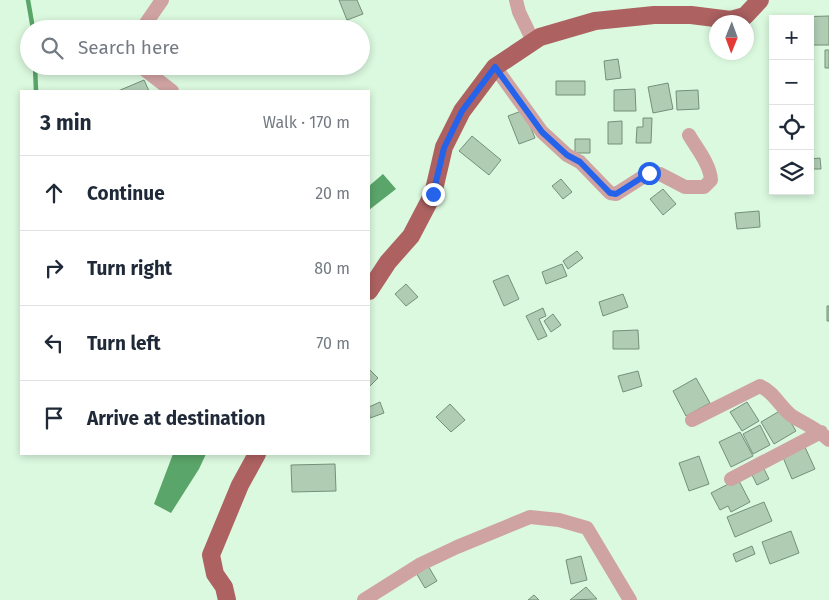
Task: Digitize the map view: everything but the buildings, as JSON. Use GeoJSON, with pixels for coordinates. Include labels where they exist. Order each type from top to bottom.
{"type":"FeatureCollection","features":[{"type":"Feature","properties":{"kind":"main road"},"geometry":{"type":"LineString","coordinates":[[370,289],[388,262],[411,236],[433,194],[444,148],[462,111],[495,67],[540,37],[595,21],[644,16],[691,15],[731,20],[745,16],[760,0]]}},
{"type":"Feature","properties":{"kind":"main road"},"geometry":{"type":"LineString","coordinates":[[227,600],[224,587],[215,574],[211,555],[240,485],[256,455]]}},
{"type":"Feature","properties":{"kind":"street"},"geometry":{"type":"LineString","coordinates":[[148,20],[162,0]]}},
{"type":"Feature","properties":{"kind":"street"},"geometry":{"type":"LineString","coordinates":[[516,0],[519,12],[533,41]]}},
{"type":"Feature","properties":{"kind":"street"},"geometry":{"type":"LineString","coordinates":[[495,67],[542,132],[567,155],[580,162],[610,193],[616,194],[649,173],[660,174],[685,187],[704,187],[711,180],[711,174],[706,162],[689,135]]}},
{"type":"Feature","properties":{"kind":"street"},"geometry":{"type":"LineString","coordinates":[[152,75],[171,90]]}},
{"type":"Feature","properties":{"kind":"street"},"geometry":{"type":"LineString","coordinates":[[692,420],[760,386],[767,389],[790,415],[825,436]]}},
{"type":"Feature","properties":{"kind":"street"},"geometry":{"type":"LineString","coordinates":[[731,479],[825,436]]}},
{"type":"Feature","properties":{"kind":"street"},"geometry":{"type":"LineString","coordinates":[[364,600],[421,564],[457,547],[530,518],[559,520],[587,528],[630,600]]}},
{"type":"Feature","properties":{"kind":"shaded area"},"geometry":{"type":"Polygon","coordinates":[[[383,174],[396,189],[370,209],[370,185],[383,174]]]}},
{"type":"Feature","properties":{"kind":"shaded area"},"geometry":{"type":"Polygon","coordinates":[[[173,455],[206,455],[199,469],[171,513],[154,504],[173,455]]]}},
{"type":"Feature","properties":{"kind":"waterway"},"geometry":{"type":"LineString","coordinates":[[28,0],[31,20]]}},
{"type":"Feature","properties":{"kind":"waterway"},"geometry":{"type":"LineString","coordinates":[[35,75],[36,90]]}},
{"type":"Feature","properties":{"kind":"route"},"geometry":{"type":"LineString","coordinates":[[433,194],[444,148],[462,111],[495,67],[542,132],[567,155],[580,162],[610,193],[616,194],[649,173]]}}]}
